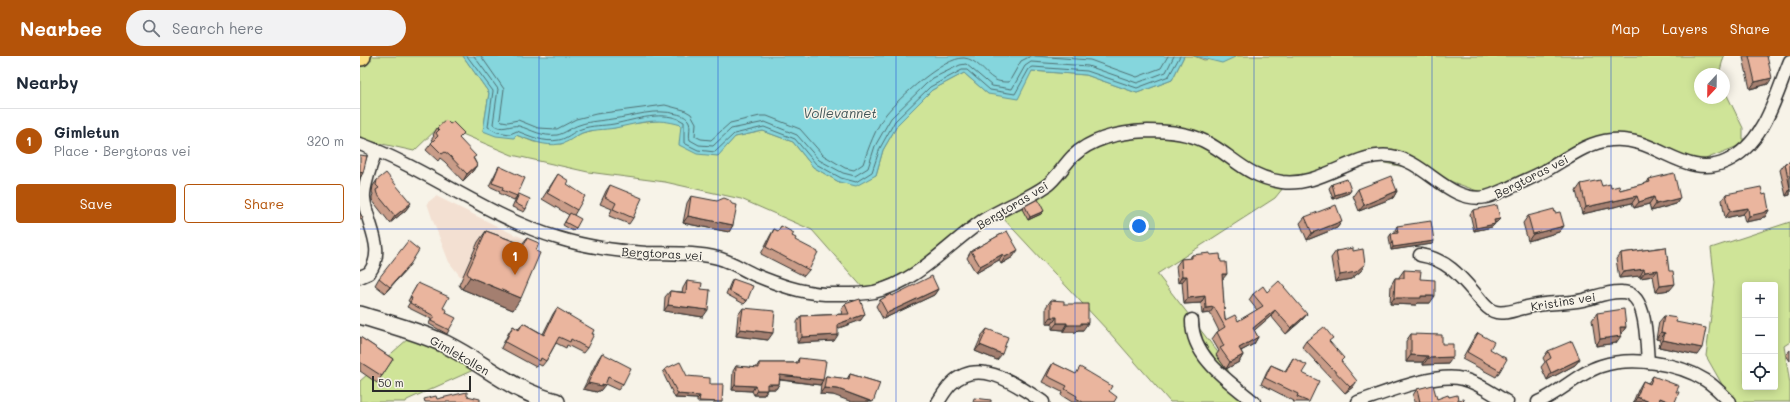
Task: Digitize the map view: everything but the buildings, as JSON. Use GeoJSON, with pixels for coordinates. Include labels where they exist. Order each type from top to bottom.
{"type":"FeatureCollection","features":[{"type":"Feature","properties":{"kind":"street","name":"Bergtoras vei"},"geometry":{"type":"LineString","coordinates":[[360,144],[376,150],[497,212],[544,234],[560,239],[587,247],[605,250],[706,255],[730,261],[750,272],[789,288],[820,294],[856,294],[873,292],[889,287],[909,277],[942,254],[978,224],[1046,186],[1082,149],[1099,140],[1128,132],[1162,132],[1194,136],[1211,144],[1253,173],[1264,178],[1289,183],[1317,178],[1369,158],[1390,156],[1399,158],[1415,166],[1461,195],[1482,197],[1495,194],[1542,172],[1593,144],[1613,139],[1635,140],[1649,145],[1684,163],[1699,166],[1713,166],[1722,163],[1743,151],[1764,124],[1790,61]]}},
{"type":"Feature","properties":{"kind":"street"},"geometry":{"type":"LineString","coordinates":[[360,277],[369,273],[377,255],[374,233],[364,198],[376,150]]}},
{"type":"Feature","properties":{"kind":"street","name":"Kristins vei"},"geometry":{"type":"LineString","coordinates":[[1420,255],[1438,259],[1450,266],[1486,307],[1494,312],[1507,312],[1544,303],[1582,301],[1610,292],[1632,294],[1640,303],[1643,315],[1648,362]]}},
{"type":"Feature","properties":{"kind":"street","name":"Gimlekollen"},"geometry":{"type":"LineString","coordinates":[[360,315],[425,335],[446,344],[512,385],[535,396],[556,402]]}},
{"type":"Feature","properties":{"kind":"street"},"geometry":{"type":"LineString","coordinates":[[1192,320],[1194,337],[1199,349],[1225,378],[1254,402]]}},
{"type":"Feature","properties":{"kind":"street"},"geometry":{"type":"LineString","coordinates":[[1538,402],[1602,366],[1617,363],[1648,362],[1690,372],[1717,388],[1730,402]]}},
{"type":"Feature","properties":{"kind":"street"},"geometry":{"type":"LineString","coordinates":[[938,402],[951,384],[970,373],[978,372],[996,375],[1043,402]]}},
{"type":"Feature","properties":{"kind":"street"},"geometry":{"type":"LineString","coordinates":[[1358,402],[1431,380],[1444,378],[1461,378],[1470,381],[1507,402]]}},
{"type":"Feature","properties":{"kind":"shaded area"},"geometry":{"type":"Polygon","coordinates":[[[436,196],[513,234],[532,241],[512,299],[474,294],[449,262],[427,203],[436,196]]]}},
{"type":"Feature","properties":{"kind":"green space"},"geometry":{"type":"Polygon","coordinates":[[[360,56],[463,56],[489,93],[483,131],[516,135],[534,142],[561,144],[582,133],[599,129],[664,120],[681,124],[717,156],[735,137],[763,131],[793,142],[813,167],[839,182],[876,175],[883,150],[898,124],[932,90],[964,73],[988,94],[1032,71],[1086,75],[1137,93],[1172,80],[1184,56],[1194,56],[1204,60],[1235,56],[1724,56],[1721,68],[1694,68],[1694,104],[1730,104],[1730,101],[1743,128],[1743,144],[1693,164],[1618,139],[1486,194],[1419,170],[1360,158],[1287,183],[1275,198],[1157,274],[1220,355],[1242,397],[1240,402],[1170,402],[1108,331],[1002,217],[975,219],[918,269],[864,289],[812,230],[741,199],[665,182],[588,172],[512,155],[441,125],[414,151],[360,139],[360,56]]]}},
{"type":"Feature","properties":{"kind":"green space"},"geometry":{"type":"Polygon","coordinates":[[[1790,222],[1790,342],[1784,346],[1790,384],[1790,402],[1732,402],[1706,356],[1715,283],[1711,248],[1790,222]]]}},
{"type":"Feature","properties":{"kind":"green space"},"geometry":{"type":"Polygon","coordinates":[[[417,331],[480,367],[407,400],[406,402],[360,402],[360,381],[417,331]]]}},
{"type":"Feature","properties":{"kind":"water","name":"Vollevannet"},"geometry":{"type":"Polygon","coordinates":[[[463,56],[1184,56],[1172,80],[1137,93],[1086,75],[1032,71],[1018,99],[988,94],[964,73],[932,90],[898,124],[883,150],[876,175],[856,186],[839,182],[813,167],[793,142],[763,131],[735,137],[718,156],[697,154],[679,145],[681,125],[663,121],[590,131],[582,133],[566,142],[554,145],[549,145],[516,135],[514,138],[496,136],[483,131],[489,93],[463,56]]]}},
{"type":"Feature","properties":{"kind":"water"},"geometry":{"type":"Polygon","coordinates":[[[1194,56],[1235,56],[1235,57],[1222,63],[1194,56]]]}},
{"type":"Feature","properties":{"kind":"place","name":"Gimletun"},"geometry":{"type":"Point","coordinates":[515,275]}}]}
